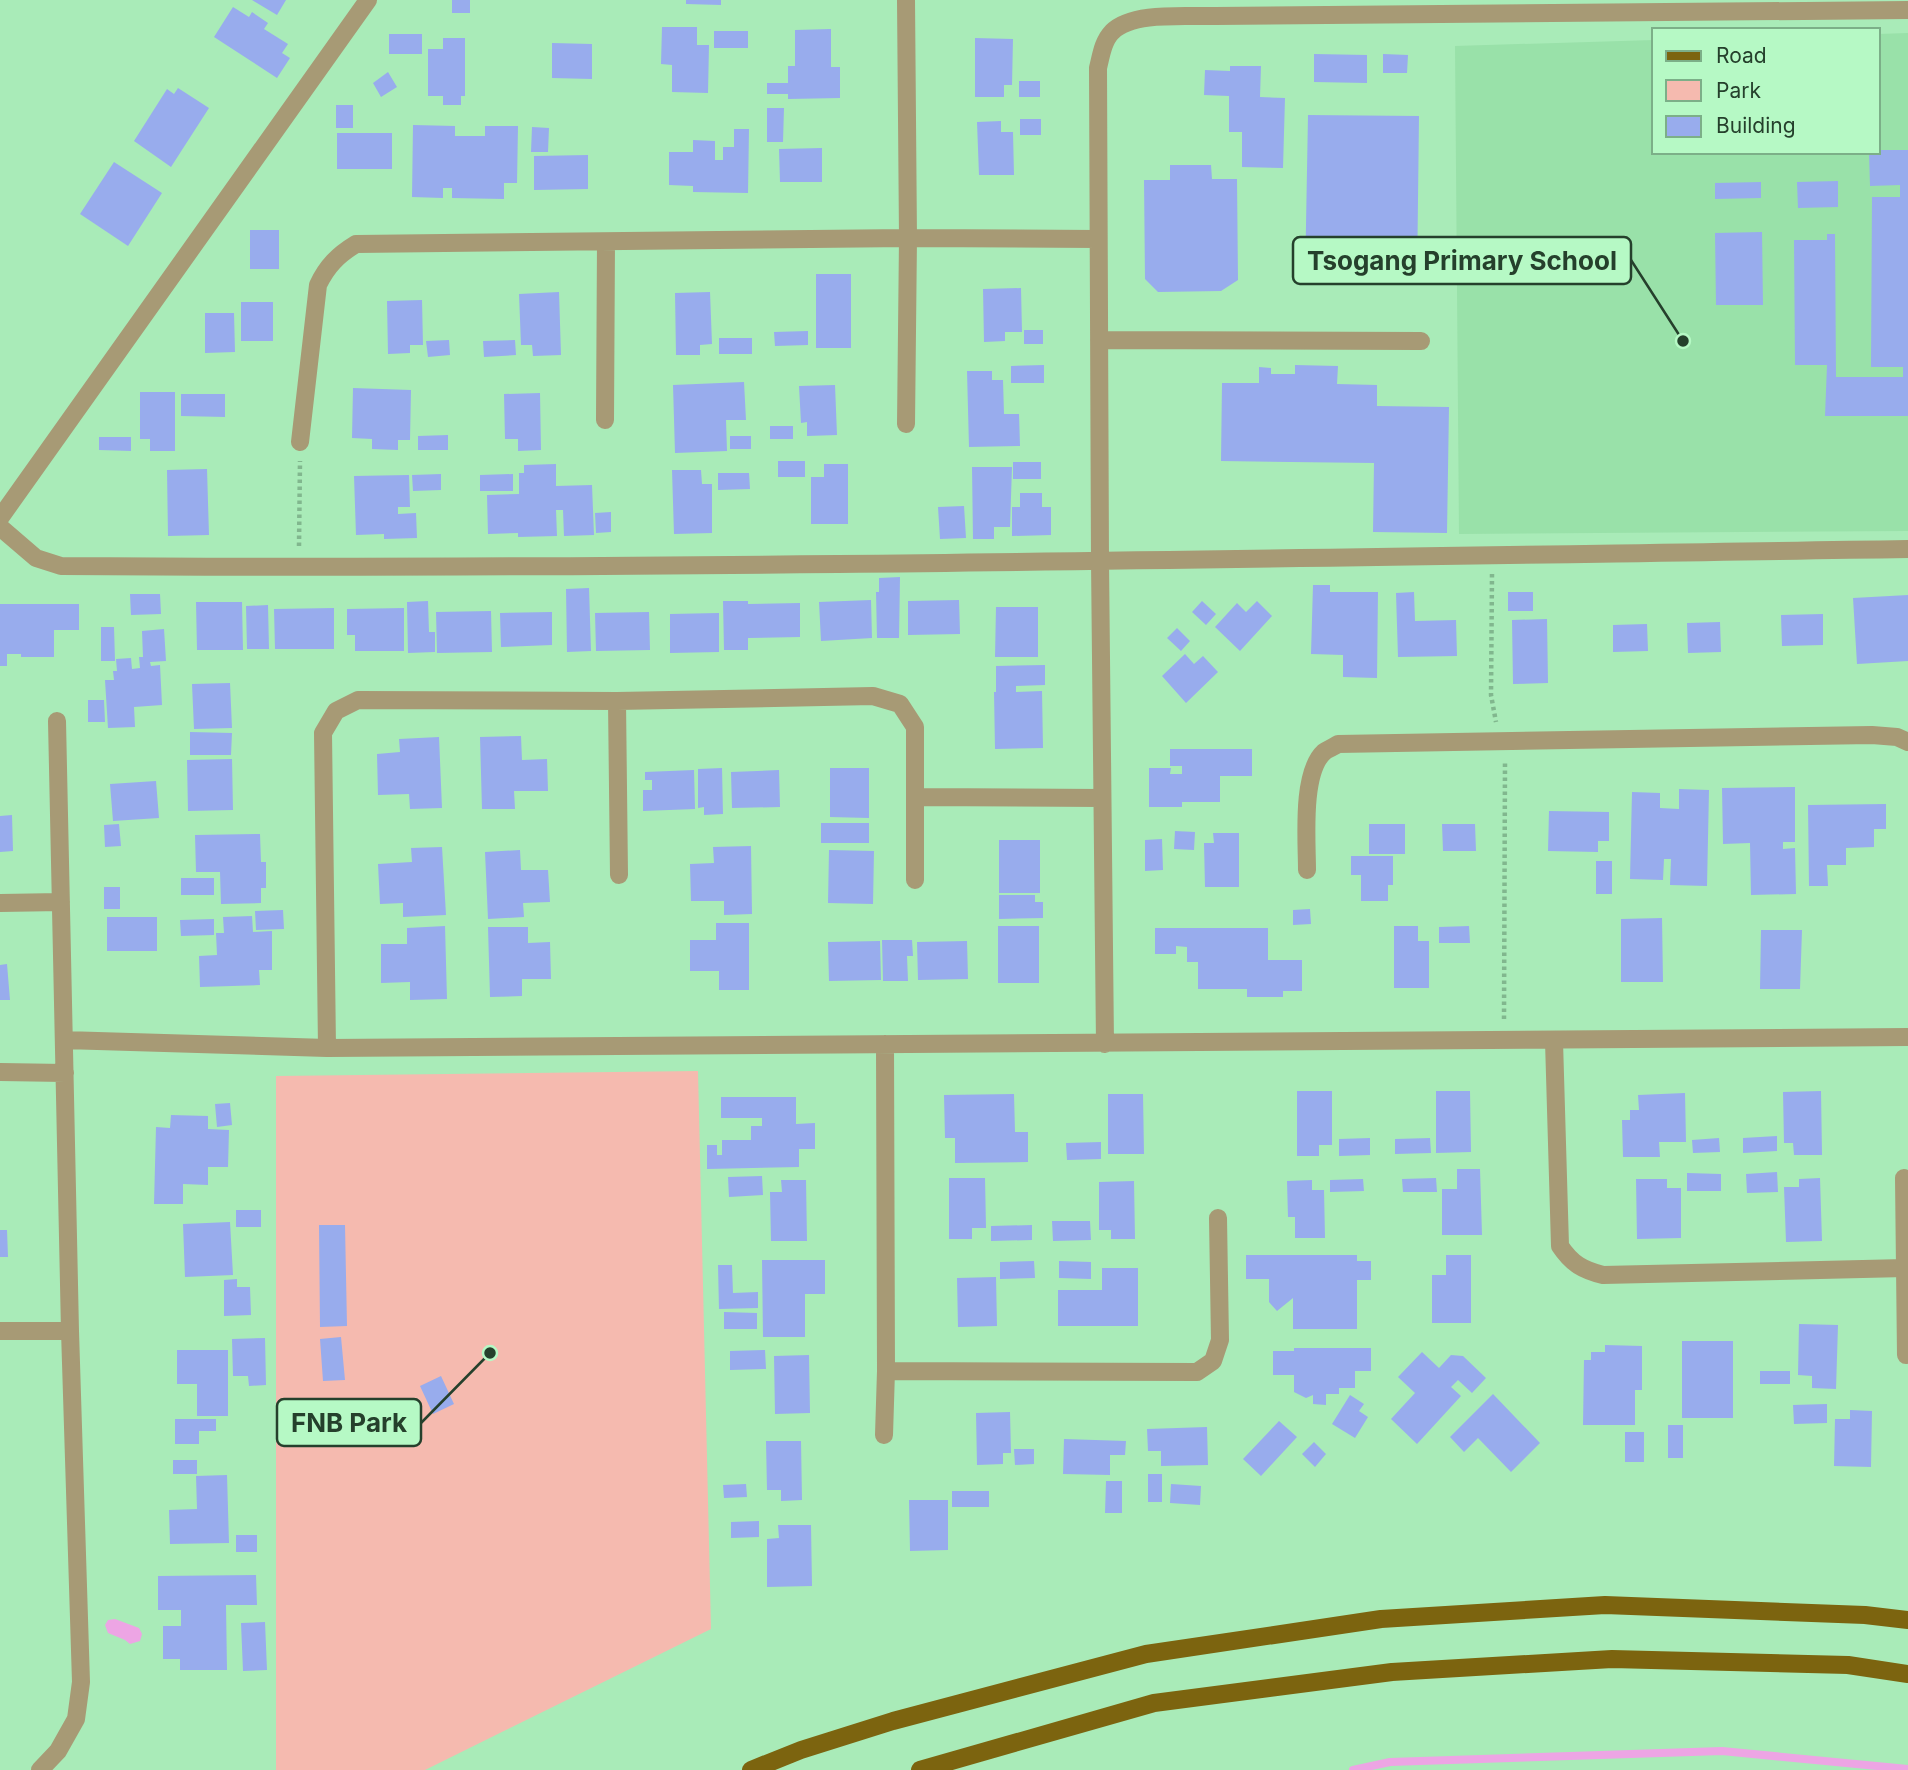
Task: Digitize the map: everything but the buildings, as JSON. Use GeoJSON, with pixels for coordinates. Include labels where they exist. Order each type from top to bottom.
{"type":"FeatureCollection","features":[{"type":"Feature","properties":{"kind":"main road"},"geometry":{"type":"LineString","coordinates":[[751,1770],[801,1750],[894,1721],[1146,1654],[1381,1619],[1605,1605],[1865,1615],[1908,1620]]}},
{"type":"Feature","properties":{"kind":"main road"},"geometry":{"type":"LineString","coordinates":[[920,1770],[1154,1703],[1392,1672],[1612,1659],[1848,1665],[1908,1674]]}},
{"type":"Feature","properties":{"kind":"street"},"geometry":{"type":"LineString","coordinates":[[0,518],[368,0]]}},
{"type":"Feature","properties":{"kind":"street"},"geometry":{"type":"LineString","coordinates":[[906,0],[906,424]]}},
{"type":"Feature","properties":{"kind":"street"},"geometry":{"type":"LineString","coordinates":[[1105,1044],[1098,68],[1110,33],[1123,23],[1215,8],[1908,10]]}},
{"type":"Feature","properties":{"kind":"street"},"geometry":{"type":"LineString","coordinates":[[300,442],[318,285],[324,271],[344,251],[356,244],[908,238],[1098,239]]}},
{"type":"Feature","properties":{"kind":"street"},"geometry":{"type":"LineString","coordinates":[[605,420],[606,242]]}},
{"type":"Feature","properties":{"kind":"street"},"geometry":{"type":"LineString","coordinates":[[1099,340],[1421,341]]}},
{"type":"Feature","properties":{"kind":"street"},"geometry":{"type":"LineString","coordinates":[[0,527],[36,558],[61,566],[299,568],[1100,561],[1908,549]]}},
{"type":"Feature","properties":{"kind":"street"},"geometry":{"type":"LineString","coordinates":[[327,1048],[323,733],[336,711],[358,700],[617,701],[873,696],[900,704],[915,727],[915,880]]}},
{"type":"Feature","properties":{"kind":"street"},"geometry":{"type":"LineString","coordinates":[[617,701],[619,875]]}},
{"type":"Feature","properties":{"kind":"street"},"geometry":{"type":"LineString","coordinates":[[40,1770],[58,1751],[76,1719],[81,1682],[70,1331],[57,721]]}},
{"type":"Feature","properties":{"kind":"street"},"geometry":{"type":"LineString","coordinates":[[1307,870],[1309,786],[1314,767],[1323,753],[1338,744],[1872,735],[1897,737],[1908,742]]}},
{"type":"Feature","properties":{"kind":"street"},"geometry":{"type":"LineString","coordinates":[[915,797],[1102,798]]}},
{"type":"Feature","properties":{"kind":"street"},"geometry":{"type":"LineString","coordinates":[[0,903],[61,902]]}},
{"type":"Feature","properties":{"kind":"street"},"geometry":{"type":"LineString","coordinates":[[64,1040],[327,1048],[1908,1037]]}},
{"type":"Feature","properties":{"kind":"street"},"geometry":{"type":"LineString","coordinates":[[1554,1041],[1560,1246],[1570,1260],[1584,1270],[1603,1276],[1905,1268]]}},
{"type":"Feature","properties":{"kind":"street"},"geometry":{"type":"LineString","coordinates":[[884,1435],[887,1371],[885,1044]]}},
{"type":"Feature","properties":{"kind":"street"},"geometry":{"type":"LineString","coordinates":[[0,1072],[65,1073]]}},
{"type":"Feature","properties":{"kind":"street"},"geometry":{"type":"LineString","coordinates":[[1904,1178],[1906,1355]]}},
{"type":"Feature","properties":{"kind":"street"},"geometry":{"type":"LineString","coordinates":[[887,1371],[1197,1372],[1213,1361],[1220,1340],[1218,1218]]}},
{"type":"Feature","properties":{"kind":"street"},"geometry":{"type":"LineString","coordinates":[[0,1331],[70,1331]]}},
{"type":"Feature","properties":{"kind":"path"},"geometry":{"type":"LineString","coordinates":[[299,568],[300,442]]}},
{"type":"Feature","properties":{"kind":"path"},"geometry":{"type":"LineString","coordinates":[[1492,555],[1491,695],[1505,765],[1504,1041]]}},
{"type":"Feature","properties":{"kind":"shaded area"},"geometry":{"type":"Polygon","coordinates":[[[1908,33],[1908,531],[1459,534],[1455,46],[1652,40],[1652,154],[1880,154],[1880,34],[1908,33]]]}},
{"type":"Feature","properties":{"kind":"shaded area"},"geometry":{"type":"Polygon","coordinates":[[[115,1619],[139,1628],[142,1634],[140,1641],[130,1644],[108,1633],[105,1625],[108,1620],[115,1619]]]}},
{"type":"Feature","properties":{"kind":"green space"},"geometry":{"type":"Polygon","coordinates":[[[698,1071],[711,1629],[425,1770],[276,1770],[276,1076],[698,1071]]]}},
{"type":"Feature","properties":{"kind":"waterway"},"geometry":{"type":"LineString","coordinates":[[1353,1770],[1390,1762],[1722,1751],[1908,1769]]}},
{"type":"Feature","properties":{"kind":"place","name":"Tsogang Primary School"},"geometry":{"type":"Point","coordinates":[1683,341]}},
{"type":"Feature","properties":{"kind":"place","name":"FNB Park"},"geometry":{"type":"Point","coordinates":[490,1353]}}]}
